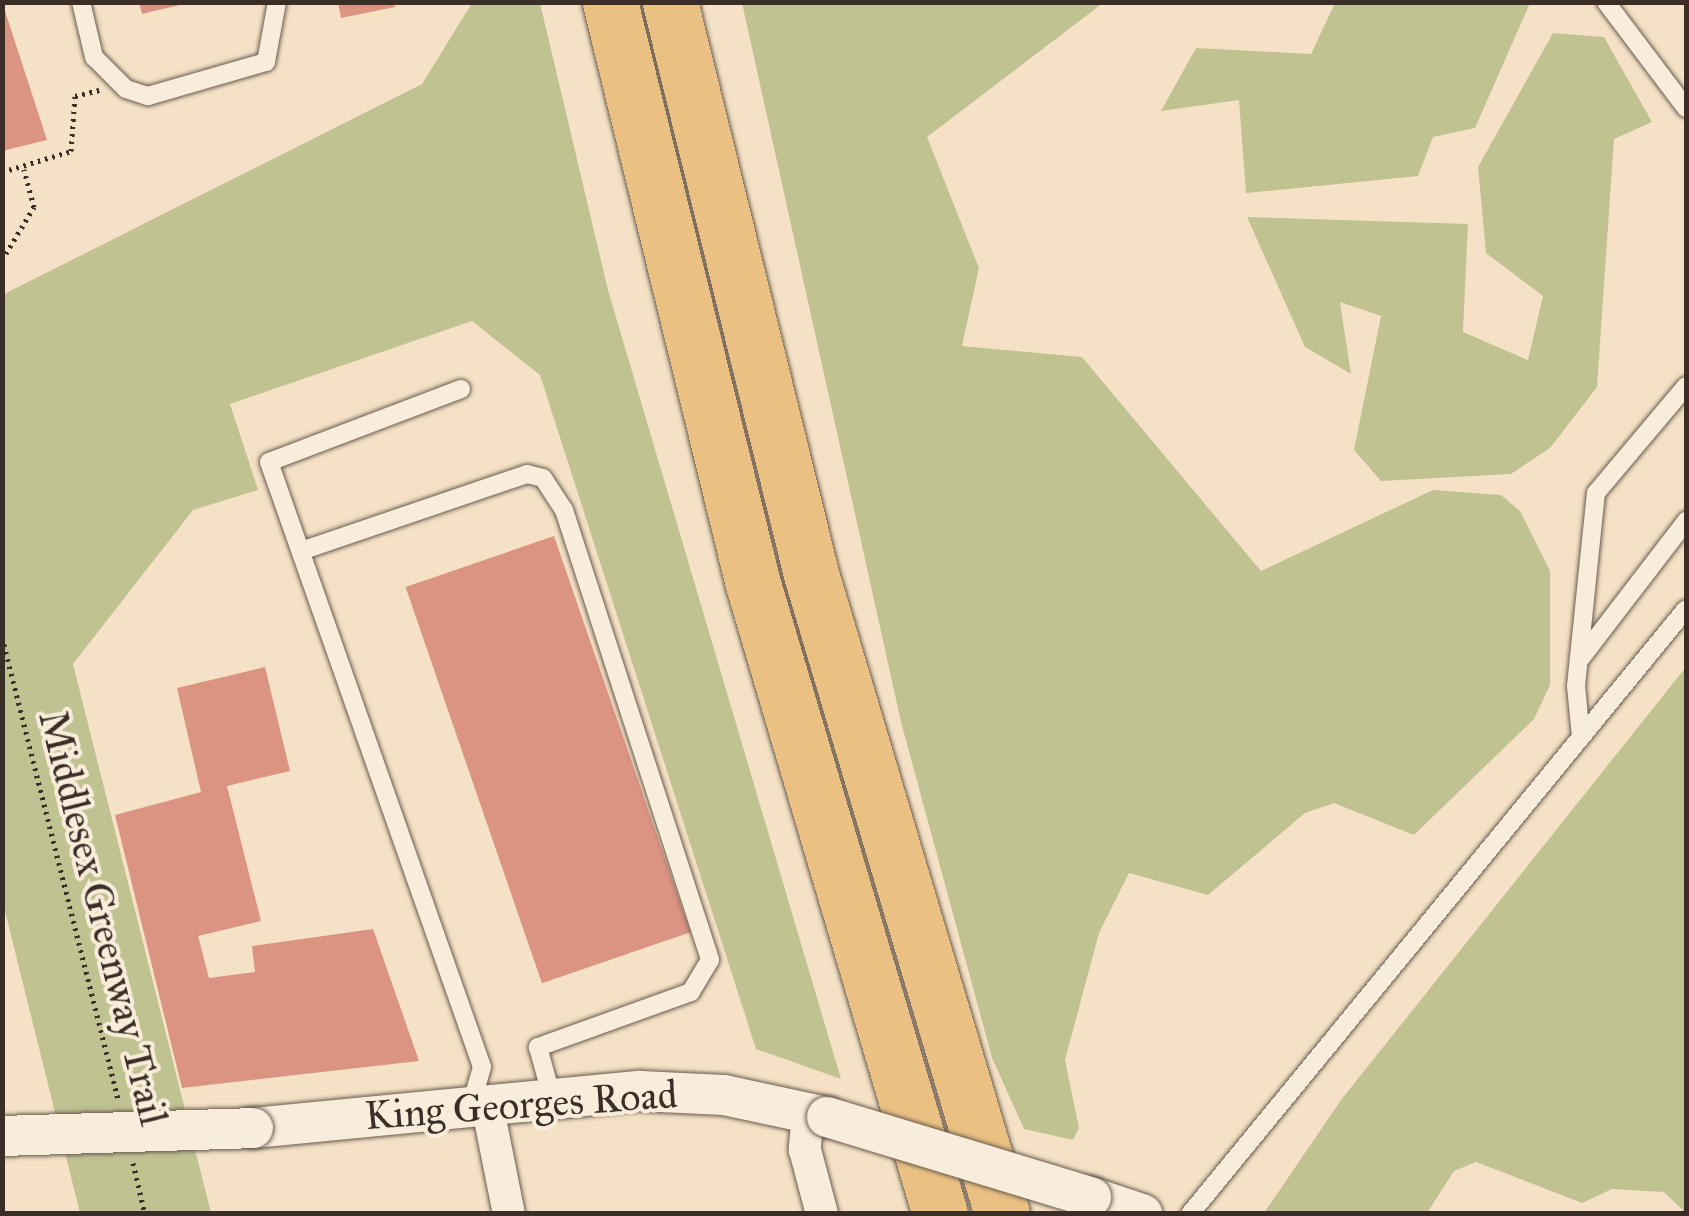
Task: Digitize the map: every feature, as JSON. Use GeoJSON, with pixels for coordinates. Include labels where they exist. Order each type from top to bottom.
{"type":"FeatureCollection","features":[{"type":"Feature","properties":{"kind":"highway"},"geometry":{"type":"LineString","coordinates":[[610,2],[758,602],[940,1214]]}},
{"type":"Feature","properties":{"kind":"highway"},"geometry":{"type":"LineString","coordinates":[[670,2],[816,590],[1002,1214]]}},
{"type":"Feature","properties":{"kind":"highway"},"geometry":{"type":"LineString","coordinates":[[683,65],[706,2]]}},
{"type":"Feature","properties":{"kind":"street","name":"King Georges Road"},"geometry":{"type":"LineString","coordinates":[[2,1136],[252,1128],[552,1098],[696,1092],[817,1115],[1142,1214]]}},
{"type":"Feature","properties":{"kind":"street"},"geometry":{"type":"LineString","coordinates":[[479,1105],[509,1214]]}},
{"type":"Feature","properties":{"kind":"street"},"geometry":{"type":"LineString","coordinates":[[817,1115],[805,1150],[822,1214]]}},
{"type":"Feature","properties":{"kind":"lane"},"geometry":{"type":"LineString","coordinates":[[81,2],[94,57],[122,85],[148,96],[244,74],[277,42],[277,2]]}},
{"type":"Feature","properties":{"kind":"lane"},"geometry":{"type":"LineString","coordinates":[[1606,2],[1686,108]]}},
{"type":"Feature","properties":{"kind":"lane"},"geometry":{"type":"LineString","coordinates":[[1580,737],[1580,658],[1596,493],[1686,386]]}},
{"type":"Feature","properties":{"kind":"lane"},"geometry":{"type":"LineString","coordinates":[[461,389],[270,462],[482,1067],[479,1105]]}},
{"type":"Feature","properties":{"kind":"lane"},"geometry":{"type":"LineString","coordinates":[[301,552],[507,478],[544,478],[554,491],[710,960],[690,992],[538,1047],[552,1098]]}},
{"type":"Feature","properties":{"kind":"lane"},"geometry":{"type":"LineString","coordinates":[[1580,658],[1686,521]]}},
{"type":"Feature","properties":{"kind":"lane"},"geometry":{"type":"LineString","coordinates":[[1190,1214],[1686,608]]}},
{"type":"Feature","properties":{"kind":"path"},"geometry":{"type":"LineString","coordinates":[[2,172],[71,151],[75,96],[122,85]]}},
{"type":"Feature","properties":{"kind":"path"},"geometry":{"type":"LineString","coordinates":[[2,260],[34,208],[24,168]]}},
{"type":"Feature","properties":{"kind":"path","name":"Middlesex Greenway Trail"},"geometry":{"type":"LineString","coordinates":[[2,640],[12,660],[119,1103]]}},
{"type":"Feature","properties":{"kind":"path","name":"Middlesex Greenway Trail"},"geometry":{"type":"LineString","coordinates":[[132,1159],[145,1214]]}},
{"type":"Feature","properties":{"kind":"green space"},"geometry":{"type":"Polygon","coordinates":[[[472,3],[540,3],[608,290],[841,1079],[756,1049],[540,375],[472,321],[230,404],[258,490],[193,510],[73,664],[211,1213],[80,1213],[3,903],[2,295],[422,84],[472,3]]]}},
{"type":"Feature","properties":{"kind":"green space"},"geometry":{"type":"Polygon","coordinates":[[[742,3],[1103,3],[927,137],[979,268],[962,346],[1082,357],[1261,571],[1433,490],[1501,495],[1520,511],[1550,571],[1550,685],[1534,719],[1414,835],[1334,803],[1305,813],[1208,895],[1129,873],[1099,933],[1065,1060],[1079,1128],[1073,1140],[1024,1129],[992,1058],[901,722],[742,3]]]}},
{"type":"Feature","properties":{"kind":"green space"},"geometry":{"type":"Polygon","coordinates":[[[1335,3],[1530,3],[1475,128],[1433,137],[1418,176],[1246,193],[1239,100],[1161,111],[1196,48],[1311,54],[1335,3]]]}},
{"type":"Feature","properties":{"kind":"green space"},"geometry":{"type":"Polygon","coordinates":[[[1553,33],[1604,37],[1652,122],[1614,139],[1597,387],[1550,448],[1511,474],[1381,481],[1354,450],[1381,316],[1340,302],[1351,374],[1305,347],[1247,217],[1468,224],[1463,332],[1528,360],[1543,296],[1486,253],[1478,167],[1553,33]]]}},
{"type":"Feature","properties":{"kind":"green space"},"geometry":{"type":"Polygon","coordinates":[[[1686,667],[1686,1213],[1664,1192],[1612,1189],[1582,1203],[1476,1162],[1454,1171],[1427,1213],[1264,1213],[1341,1100],[1686,667]]]}},
{"type":"Feature","properties":{"kind":"building"},"geometry":{"type":"Polygon","coordinates":[[[2,2],[47,140],[2,151],[2,2]]]}},
{"type":"Feature","properties":{"kind":"building"},"geometry":{"type":"Polygon","coordinates":[[[139,2],[184,2],[184,4],[142,14],[139,2]]]}},
{"type":"Feature","properties":{"kind":"building"},"geometry":{"type":"Polygon","coordinates":[[[338,2],[394,2],[395,7],[341,18],[338,2]]]}},
{"type":"Feature","properties":{"kind":"building"},"geometry":{"type":"Polygon","coordinates":[[[554,536],[690,932],[542,983],[406,587],[554,536]]]}},
{"type":"Feature","properties":{"kind":"building"},"geometry":{"type":"Polygon","coordinates":[[[265,667],[290,771],[227,786],[261,921],[198,936],[209,978],[255,972],[252,946],[373,929],[419,1061],[182,1088],[115,815],[201,792],[177,688],[265,667]]]}}]}
